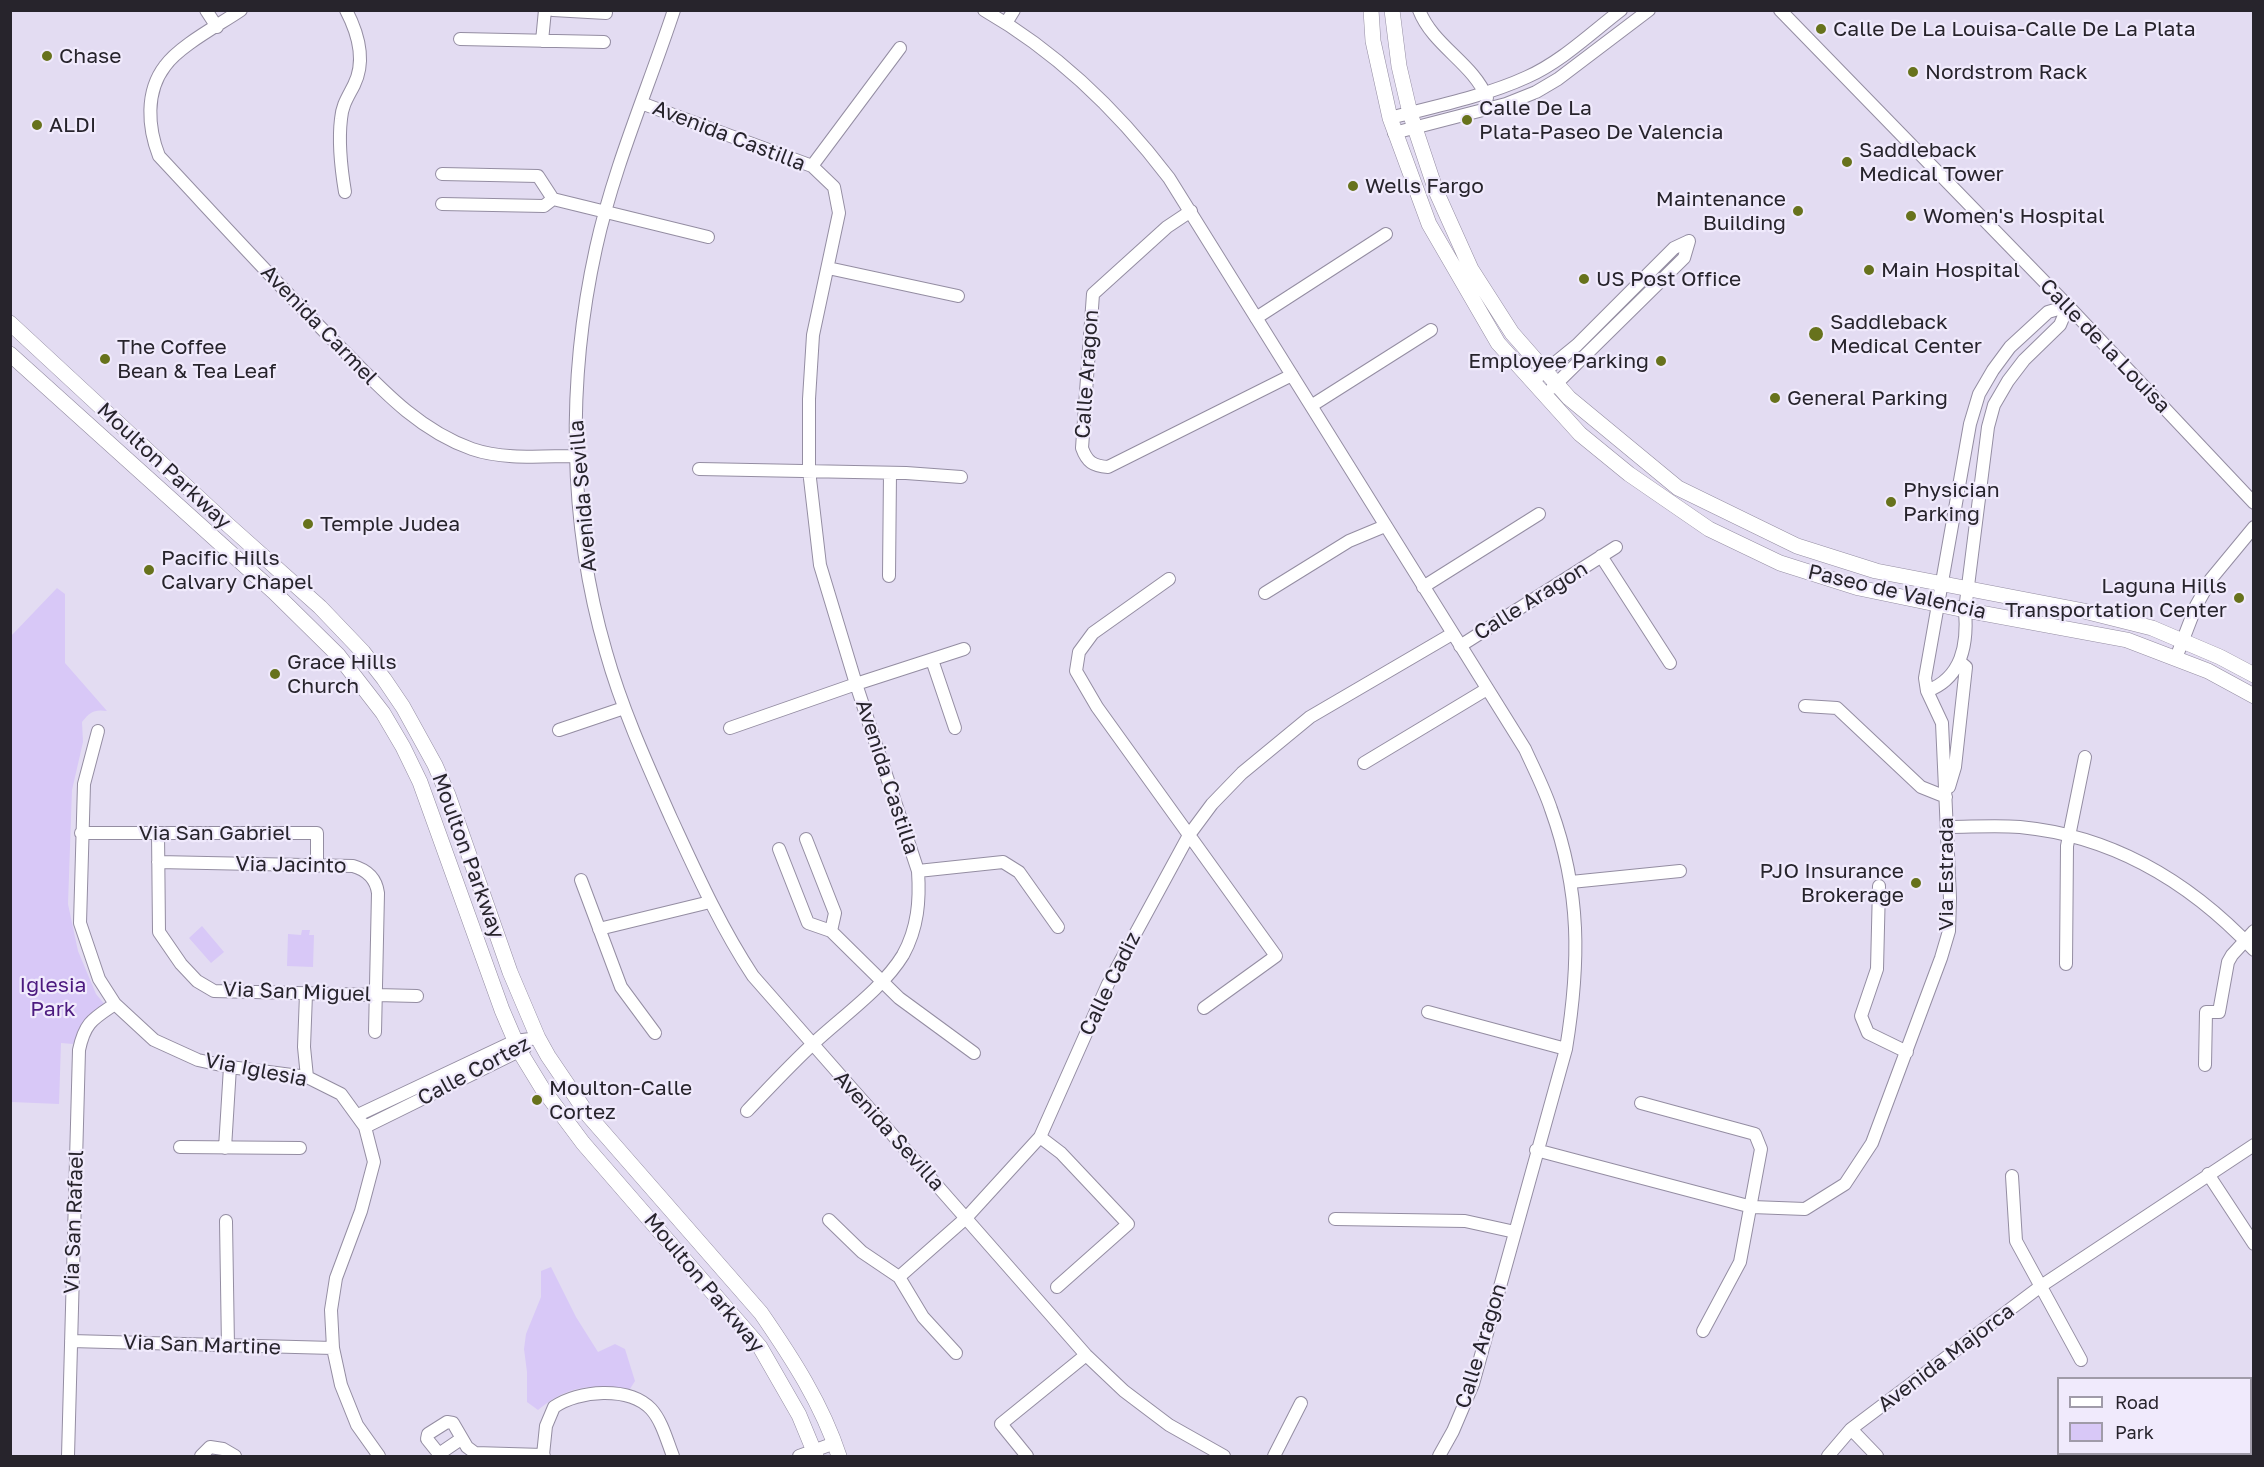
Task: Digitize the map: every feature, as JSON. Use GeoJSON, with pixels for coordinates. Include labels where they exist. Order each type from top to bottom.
{"type":"FeatureCollection","features":[{"type":"Feature","properties":{"kind":"main road","name":"Paseo de Valencia"},"geometry":{"type":"LineString","coordinates":[[1371,10],[1373,41],[1392,126],[1429,224],[1498,343],[1533,382],[1569,398],[1678,488],[1797,546],[1876,570],[2084,611],[2152,628],[2184,640],[2253,675]]}},
{"type":"Feature","properties":{"kind":"main road","name":"Paseo de Valencia"},"geometry":{"type":"LineString","coordinates":[[1392,10],[1399,66],[1414,128],[1436,192],[1472,269],[1512,333],[1545,371],[1550,389],[1580,434],[1603,453],[1709,529],[1780,563],[1859,588],[1965,610],[2114,636],[2208,671],[2253,696]]}},
{"type":"Feature","properties":{"kind":"main road","name":"Moulton Parkway"},"geometry":{"type":"LineString","coordinates":[[10,324],[340,626],[363,652],[403,707],[430,756],[448,795],[510,972],[538,1038],[561,1077],[588,1115],[760,1313],[801,1374],[819,1407],[837,1450]]}},
{"type":"Feature","properties":{"kind":"main road","name":"Moulton Parkway"},"geometry":{"type":"LineString","coordinates":[[10,354],[305,621],[338,655],[367,691],[403,747],[435,819],[495,993],[518,1046],[542,1088],[583,1143],[760,1347],[794,1405],[810,1455]]}},
{"type":"Feature","properties":{"kind":"main road"},"geometry":{"type":"LineString","coordinates":[[217,541],[227,524]]}},
{"type":"Feature","properties":{"kind":"street"},"geometry":{"type":"LineString","coordinates":[[206,10],[217,27],[241,10]]}},
{"type":"Feature","properties":{"kind":"street"},"geometry":{"type":"LineString","coordinates":[[345,192],[340,158],[341,119],[345,100],[354,85],[360,67],[356,29],[346,10]]}},
{"type":"Feature","properties":{"kind":"street"},"geometry":{"type":"LineString","coordinates":[[542,41],[545,10]]}},
{"type":"Feature","properties":{"kind":"street"},"geometry":{"type":"LineString","coordinates":[[553,10],[606,13]]}},
{"type":"Feature","properties":{"kind":"street","name":"Avenida Sevilla"},"geometry":{"type":"LineString","coordinates":[[674,10],[622,156],[606,211],[588,287],[581,337],[576,456],[581,521],[592,592],[605,651],[624,708],[648,767],[710,902],[729,939],[753,976],[1086,1355],[1124,1391],[1169,1425],[1224,1456]]}},
{"type":"Feature","properties":{"kind":"street","name":"Calle Aragon"},"geometry":{"type":"LineString","coordinates":[[984,10],[1057,60],[1098,96],[1144,145],[1191,211],[1525,749],[1550,807],[1562,844],[1571,882],[1576,925],[1576,968],[1566,1049],[1536,1150],[1473,1384],[1453,1431],[1439,1456]]}},
{"type":"Feature","properties":{"kind":"street"},"geometry":{"type":"LineString","coordinates":[[1006,23],[1014,10]]}},
{"type":"Feature","properties":{"kind":"street"},"geometry":{"type":"LineString","coordinates":[[1419,10],[1428,28],[1477,79],[1491,108]]}},
{"type":"Feature","properties":{"kind":"street"},"geometry":{"type":"LineString","coordinates":[[1392,126],[1410,113],[1528,77],[1549,65],[1621,10]]}},
{"type":"Feature","properties":{"kind":"street"},"geometry":{"type":"LineString","coordinates":[[1392,126],[1414,128],[1526,97],[1547,86],[1649,10]]}},
{"type":"Feature","properties":{"kind":"street","name":"Calle de la Louisa"},"geometry":{"type":"LineString","coordinates":[[1780,10],[2068,306],[2253,503]]}},
{"type":"Feature","properties":{"kind":"street","name":"Avenida Carmel"},"geometry":{"type":"LineString","coordinates":[[217,27],[175,55],[164,67],[154,86],[150,113],[151,129],[159,156],[287,293],[399,407],[447,438],[474,450],[507,455],[576,456]]}},
{"type":"Feature","properties":{"kind":"street"},"geometry":{"type":"LineString","coordinates":[[460,39],[604,42]]}},
{"type":"Feature","properties":{"kind":"street"},"geometry":{"type":"LineString","coordinates":[[812,166],[900,48]]}},
{"type":"Feature","properties":{"kind":"street","name":"Avenida Castilla"},"geometry":{"type":"LineString","coordinates":[[641,103],[812,166],[834,187],[839,213],[813,335],[809,399],[809,470],[820,565],[856,684],[918,871],[920,900],[916,924],[903,955],[883,981],[812,1045]]}},
{"type":"Feature","properties":{"kind":"street"},"geometry":{"type":"LineString","coordinates":[[442,174],[538,176],[553,199],[708,237]]}},
{"type":"Feature","properties":{"kind":"street"},"geometry":{"type":"LineString","coordinates":[[442,204],[544,206],[553,199]]}},
{"type":"Feature","properties":{"kind":"street","name":"Calle Aragon"},"geometry":{"type":"LineString","coordinates":[[1191,211],[1167,227],[1093,294],[1082,448],[1085,459],[1095,466],[1108,467],[1292,375]]}},
{"type":"Feature","properties":{"kind":"street"},"geometry":{"type":"LineString","coordinates":[[1256,318],[1386,234]]}},
{"type":"Feature","properties":{"kind":"street"},"geometry":{"type":"LineString","coordinates":[[1533,382],[1577,345],[1674,248],[1689,241],[1684,258],[1550,389]]}},
{"type":"Feature","properties":{"kind":"street"},"geometry":{"type":"LineString","coordinates":[[828,268],[958,296]]}},
{"type":"Feature","properties":{"kind":"street","name":"Via Estrada"},"geometry":{"type":"LineString","coordinates":[[1536,1150],[1752,1208],[1805,1209],[1845,1184],[1872,1143],[1941,958],[1948,931],[1950,898],[1942,723],[1927,691],[1925,678],[1965,447],[1979,394],[1993,370],[2010,347],[2048,312],[2068,306]]}},
{"type":"Feature","properties":{"kind":"street","name":"Via Estrada"},"geometry":{"type":"LineString","coordinates":[[1946,797],[1954,767],[1965,677],[1966,667],[1960,662],[1966,627],[1967,588],[1988,426],[1994,405],[2024,360],[2060,325],[2068,306]]}},
{"type":"Feature","properties":{"kind":"street"},"geometry":{"type":"LineString","coordinates":[[1311,406],[1431,330]]}},
{"type":"Feature","properties":{"kind":"street"},"geometry":{"type":"LineString","coordinates":[[699,469],[809,470],[961,477]]}},
{"type":"Feature","properties":{"kind":"street"},"geometry":{"type":"LineString","coordinates":[[889,576],[890,473]]}},
{"type":"Feature","properties":{"kind":"street"},"geometry":{"type":"LineString","coordinates":[[1423,587],[1539,514]]}},
{"type":"Feature","properties":{"kind":"street"},"geometry":{"type":"LineString","coordinates":[[1265,593],[1349,541],[1385,526]]}},
{"type":"Feature","properties":{"kind":"street"},"geometry":{"type":"LineString","coordinates":[[2176,658],[2196,606],[2211,579],[2253,527]]}},
{"type":"Feature","properties":{"kind":"street","name":"Calle Aragon"},"geometry":{"type":"LineString","coordinates":[[1460,645],[1616,547]]}},
{"type":"Feature","properties":{"kind":"street","name":"Calle Aragon"},"geometry":{"type":"LineString","coordinates":[[1601,556],[1670,663]]}},
{"type":"Feature","properties":{"kind":"street"},"geometry":{"type":"LineString","coordinates":[[1169,579],[1093,633],[1079,652],[1076,671],[1102,713],[1276,957],[1204,1008]]}},
{"type":"Feature","properties":{"kind":"street","name":"Calle Cadiz"},"geometry":{"type":"LineString","coordinates":[[966,1218],[1040,1137],[1108,984],[1189,835],[1212,804],[1242,773],[1310,717],[1452,634]]}},
{"type":"Feature","properties":{"kind":"street","name":"Avenida Castilla"},"geometry":{"type":"LineString","coordinates":[[730,728],[964,649]]}},
{"type":"Feature","properties":{"kind":"street"},"geometry":{"type":"LineString","coordinates":[[932,660],[955,728]]}},
{"type":"Feature","properties":{"kind":"street"},"geometry":{"type":"LineString","coordinates":[[1927,691],[1946,682],[1960,662]]}},
{"type":"Feature","properties":{"kind":"street"},"geometry":{"type":"LineString","coordinates":[[1364,763],[1487,689]]}},
{"type":"Feature","properties":{"kind":"street","name":"Via Estrada"},"geometry":{"type":"LineString","coordinates":[[1805,706],[1837,708],[1921,787],[1946,797]]}},
{"type":"Feature","properties":{"kind":"street"},"geometry":{"type":"LineString","coordinates":[[560,730],[624,708]]}},
{"type":"Feature","properties":{"kind":"street","name":"Via Iglesia"},"geometry":{"type":"LineString","coordinates":[[98,731],[84,784],[80,923],[99,979],[115,1004],[154,1040],[198,1060],[230,1067],[308,1077],[341,1094],[365,1127],[374,1162],[361,1211],[336,1278],[332,1310],[333,1348],[341,1384],[357,1425],[379,1456]]}},
{"type":"Feature","properties":{"kind":"street"},"geometry":{"type":"LineString","coordinates":[[2066,964],[2068,835],[2085,757]]}},
{"type":"Feature","properties":{"kind":"street"},"geometry":{"type":"LineString","coordinates":[[1947,827],[2018,827],[2068,835],[2126,854],[2194,894],[2249,945]]}},
{"type":"Feature","properties":{"kind":"street","name":"Via San Gabriel"},"geometry":{"type":"LineString","coordinates":[[81,833],[317,833],[317,866]]}},
{"type":"Feature","properties":{"kind":"street","name":"Via San Miguel"},"geometry":{"type":"LineString","coordinates":[[158,833],[159,932],[196,981],[214,991],[417,996]]}},
{"type":"Feature","properties":{"kind":"street"},"geometry":{"type":"LineString","coordinates":[[806,839],[835,913],[831,931]]}},
{"type":"Feature","properties":{"kind":"street"},"geometry":{"type":"LineString","coordinates":[[779,849],[808,922],[831,931],[899,998],[974,1053]]}},
{"type":"Feature","properties":{"kind":"street","name":"Via Jacinto"},"geometry":{"type":"LineString","coordinates":[[158,862],[357,867],[366,871],[375,882],[378,893],[375,1032]]}},
{"type":"Feature","properties":{"kind":"street","name":"Avenida Castilla"},"geometry":{"type":"LineString","coordinates":[[918,871],[1003,862],[1019,872],[1058,927]]}},
{"type":"Feature","properties":{"kind":"street"},"geometry":{"type":"LineString","coordinates":[[1571,882],[1680,871]]}},
{"type":"Feature","properties":{"kind":"street"},"geometry":{"type":"LineString","coordinates":[[581,880],[621,987],[655,1033]]}},
{"type":"Feature","properties":{"kind":"street"},"geometry":{"type":"LineString","coordinates":[[1879,886],[1877,969],[1861,1016],[1868,1033],[1907,1052]]}},
{"type":"Feature","properties":{"kind":"street"},"geometry":{"type":"LineString","coordinates":[[599,928],[710,902]]}},
{"type":"Feature","properties":{"kind":"street"},"geometry":{"type":"LineString","coordinates":[[2205,1065],[2206,1012],[2219,1012],[2228,962],[2249,945],[2253,931]]}},
{"type":"Feature","properties":{"kind":"street"},"geometry":{"type":"LineString","coordinates":[[306,994],[304,1047],[308,1077]]}},
{"type":"Feature","properties":{"kind":"street","name":"Via San Rafael"},"geometry":{"type":"LineString","coordinates":[[68,1456],[79,1050],[83,1031],[94,1019],[115,1004]]}},
{"type":"Feature","properties":{"kind":"street"},"geometry":{"type":"LineString","coordinates":[[1428,1012],[1566,1049]]}},
{"type":"Feature","properties":{"kind":"street","name":"Calle Cortez"},"geometry":{"type":"LineString","coordinates":[[358,1115],[538,1038]]}},
{"type":"Feature","properties":{"kind":"street"},"geometry":{"type":"LineString","coordinates":[[747,1110],[812,1045]]}},
{"type":"Feature","properties":{"kind":"street","name":"Calle Cortez"},"geometry":{"type":"LineString","coordinates":[[365,1127],[518,1046]]}},
{"type":"Feature","properties":{"kind":"street"},"geometry":{"type":"LineString","coordinates":[[225,1148],[230,1067]]}},
{"type":"Feature","properties":{"kind":"street"},"geometry":{"type":"LineString","coordinates":[[1641,1103],[1755,1134],[1761,1149],[1752,1208],[1740,1262],[1703,1331]]}},
{"type":"Feature","properties":{"kind":"street"},"geometry":{"type":"LineString","coordinates":[[1040,1137],[1061,1152],[1128,1224],[1057,1287]]}},
{"type":"Feature","properties":{"kind":"street","name":"Avenida Majorca"},"geometry":{"type":"LineString","coordinates":[[1828,1456],[1851,1429],[2041,1287],[2253,1145]]}},
{"type":"Feature","properties":{"kind":"street"},"geometry":{"type":"LineString","coordinates":[[180,1147],[300,1148]]}},
{"type":"Feature","properties":{"kind":"street"},"geometry":{"type":"LineString","coordinates":[[2208,1174],[2253,1244]]}},
{"type":"Feature","properties":{"kind":"street"},"geometry":{"type":"LineString","coordinates":[[2012,1176],[2016,1241],[2081,1360]]}},
{"type":"Feature","properties":{"kind":"street"},"geometry":{"type":"LineString","coordinates":[[899,1277],[966,1218]]}},
{"type":"Feature","properties":{"kind":"street"},"geometry":{"type":"LineString","coordinates":[[1335,1219],[1465,1221],[1515,1232]]}},
{"type":"Feature","properties":{"kind":"street"},"geometry":{"type":"LineString","coordinates":[[829,1220],[862,1252],[899,1277],[923,1317],[956,1353]]}},
{"type":"Feature","properties":{"kind":"street"},"geometry":{"type":"LineString","coordinates":[[226,1221],[228,1347]]}},
{"type":"Feature","properties":{"kind":"street","name":"Via San Martine"},"geometry":{"type":"LineString","coordinates":[[71,1341],[228,1347],[333,1348]]}},
{"type":"Feature","properties":{"kind":"street"},"geometry":{"type":"LineString","coordinates":[[1028,1456],[1001,1424],[1086,1355]]}},
{"type":"Feature","properties":{"kind":"street"},"geometry":{"type":"LineString","coordinates":[[461,1439],[439,1454],[427,1439],[428,1434],[447,1422],[453,1423],[461,1439],[475,1453],[543,1456],[546,1426],[554,1407],[570,1399],[606,1392],[627,1395],[649,1407],[658,1419],[673,1456]]}},
{"type":"Feature","properties":{"kind":"street"},"geometry":{"type":"LineString","coordinates":[[1274,1456],[1301,1403]]}},
{"type":"Feature","properties":{"kind":"street"},"geometry":{"type":"LineString","coordinates":[[1851,1429],[1877,1456]]}},
{"type":"Feature","properties":{"kind":"street"},"geometry":{"type":"LineString","coordinates":[[201,1456],[210,1447],[223,1449],[235,1456]]}},
{"type":"Feature","properties":{"kind":"street"},"geometry":{"type":"LineString","coordinates":[[810,1455],[837,1450]]}},
{"type":"Feature","properties":{"kind":"green space","name":"Iglesia Park"},"geometry":{"type":"Polygon","coordinates":[[[57,588],[65,594],[65,663],[107,711],[93,712],[82,722],[83,742],[72,790],[68,904],[78,951],[96,994],[106,1006],[86,1021],[73,1044],[61,1043],[59,1104],[11,1102],[11,636],[57,588]]]}},
{"type":"Feature","properties":{"kind":"green space"},"geometry":{"type":"Polygon","coordinates":[[[202,926],[224,952],[211,963],[189,938],[202,926]]]}},
{"type":"Feature","properties":{"kind":"green space"},"geometry":{"type":"Polygon","coordinates":[[[302,930],[310,930],[309,935],[314,935],[313,967],[287,966],[288,934],[301,935],[302,930]]]}},
{"type":"Feature","properties":{"kind":"green space"},"geometry":{"type":"Polygon","coordinates":[[[551,1267],[576,1317],[598,1352],[615,1344],[625,1349],[635,1381],[630,1389],[581,1388],[560,1395],[538,1410],[527,1402],[524,1349],[526,1334],[541,1297],[541,1271],[551,1267]]]}},
{"type":"Feature","properties":{"kind":"green space"},"geometry":{"type":"Polygon","coordinates":[[[2252,1386],[2253,1456],[2183,1456],[2252,1455],[2252,1386]]]}},
{"type":"Feature","properties":{"kind":"place","name":"Calle De La Louisa-Calle De La Plata"},"geometry":{"type":"Point","coordinates":[1821,29]}},
{"type":"Feature","properties":{"kind":"place","name":"Chase"},"geometry":{"type":"Point","coordinates":[47,56]}},
{"type":"Feature","properties":{"kind":"place","name":"Nordstrom Rack"},"geometry":{"type":"Point","coordinates":[1913,72]}},
{"type":"Feature","properties":{"kind":"place","name":"Calle De La Plata-Paseo De Valencia"},"geometry":{"type":"Point","coordinates":[1467,120]}},
{"type":"Feature","properties":{"kind":"place","name":"ALDI"},"geometry":{"type":"Point","coordinates":[37,125]}},
{"type":"Feature","properties":{"kind":"place","name":"Saddleback Medical Tower"},"geometry":{"type":"Point","coordinates":[1847,162]}},
{"type":"Feature","properties":{"kind":"place","name":"Wells Fargo"},"geometry":{"type":"Point","coordinates":[1353,186]}},
{"type":"Feature","properties":{"kind":"place","name":"Maintenance Building"},"geometry":{"type":"Point","coordinates":[1798,211]}},
{"type":"Feature","properties":{"kind":"place","name":"Women's Hospital"},"geometry":{"type":"Point","coordinates":[1911,216]}},
{"type":"Feature","properties":{"kind":"place","name":"Main Hospital"},"geometry":{"type":"Point","coordinates":[1869,270]}},
{"type":"Feature","properties":{"kind":"place","name":"US Post Office"},"geometry":{"type":"Point","coordinates":[1584,279]}},
{"type":"Feature","properties":{"kind":"place","name":"Saddleback Medical Center"},"geometry":{"type":"Point","coordinates":[1816,334]}},
{"type":"Feature","properties":{"kind":"place","name":"The Coffee Bean & Tea Leaf"},"geometry":{"type":"Point","coordinates":[105,359]}},
{"type":"Feature","properties":{"kind":"place","name":"Employee Parking"},"geometry":{"type":"Point","coordinates":[1661,361]}},
{"type":"Feature","properties":{"kind":"place","name":"General Parking"},"geometry":{"type":"Point","coordinates":[1775,398]}},
{"type":"Feature","properties":{"kind":"place","name":"Physician Parking"},"geometry":{"type":"Point","coordinates":[1891,502]}},
{"type":"Feature","properties":{"kind":"place","name":"Temple Judea"},"geometry":{"type":"Point","coordinates":[308,524]}},
{"type":"Feature","properties":{"kind":"place","name":"Pacific Hills Calvary Chapel"},"geometry":{"type":"Point","coordinates":[149,570]}},
{"type":"Feature","properties":{"kind":"place","name":"Laguna Hills Transportation Center"},"geometry":{"type":"Point","coordinates":[2239,598]}},
{"type":"Feature","properties":{"kind":"place","name":"Grace Hills Church"},"geometry":{"type":"Point","coordinates":[275,674]}},
{"type":"Feature","properties":{"kind":"place","name":"PJO Insurance Brokerage"},"geometry":{"type":"Point","coordinates":[1916,883]}},
{"type":"Feature","properties":{"kind":"place","name":"Moulton-Calle Cortez"},"geometry":{"type":"Point","coordinates":[537,1100]}}]}
